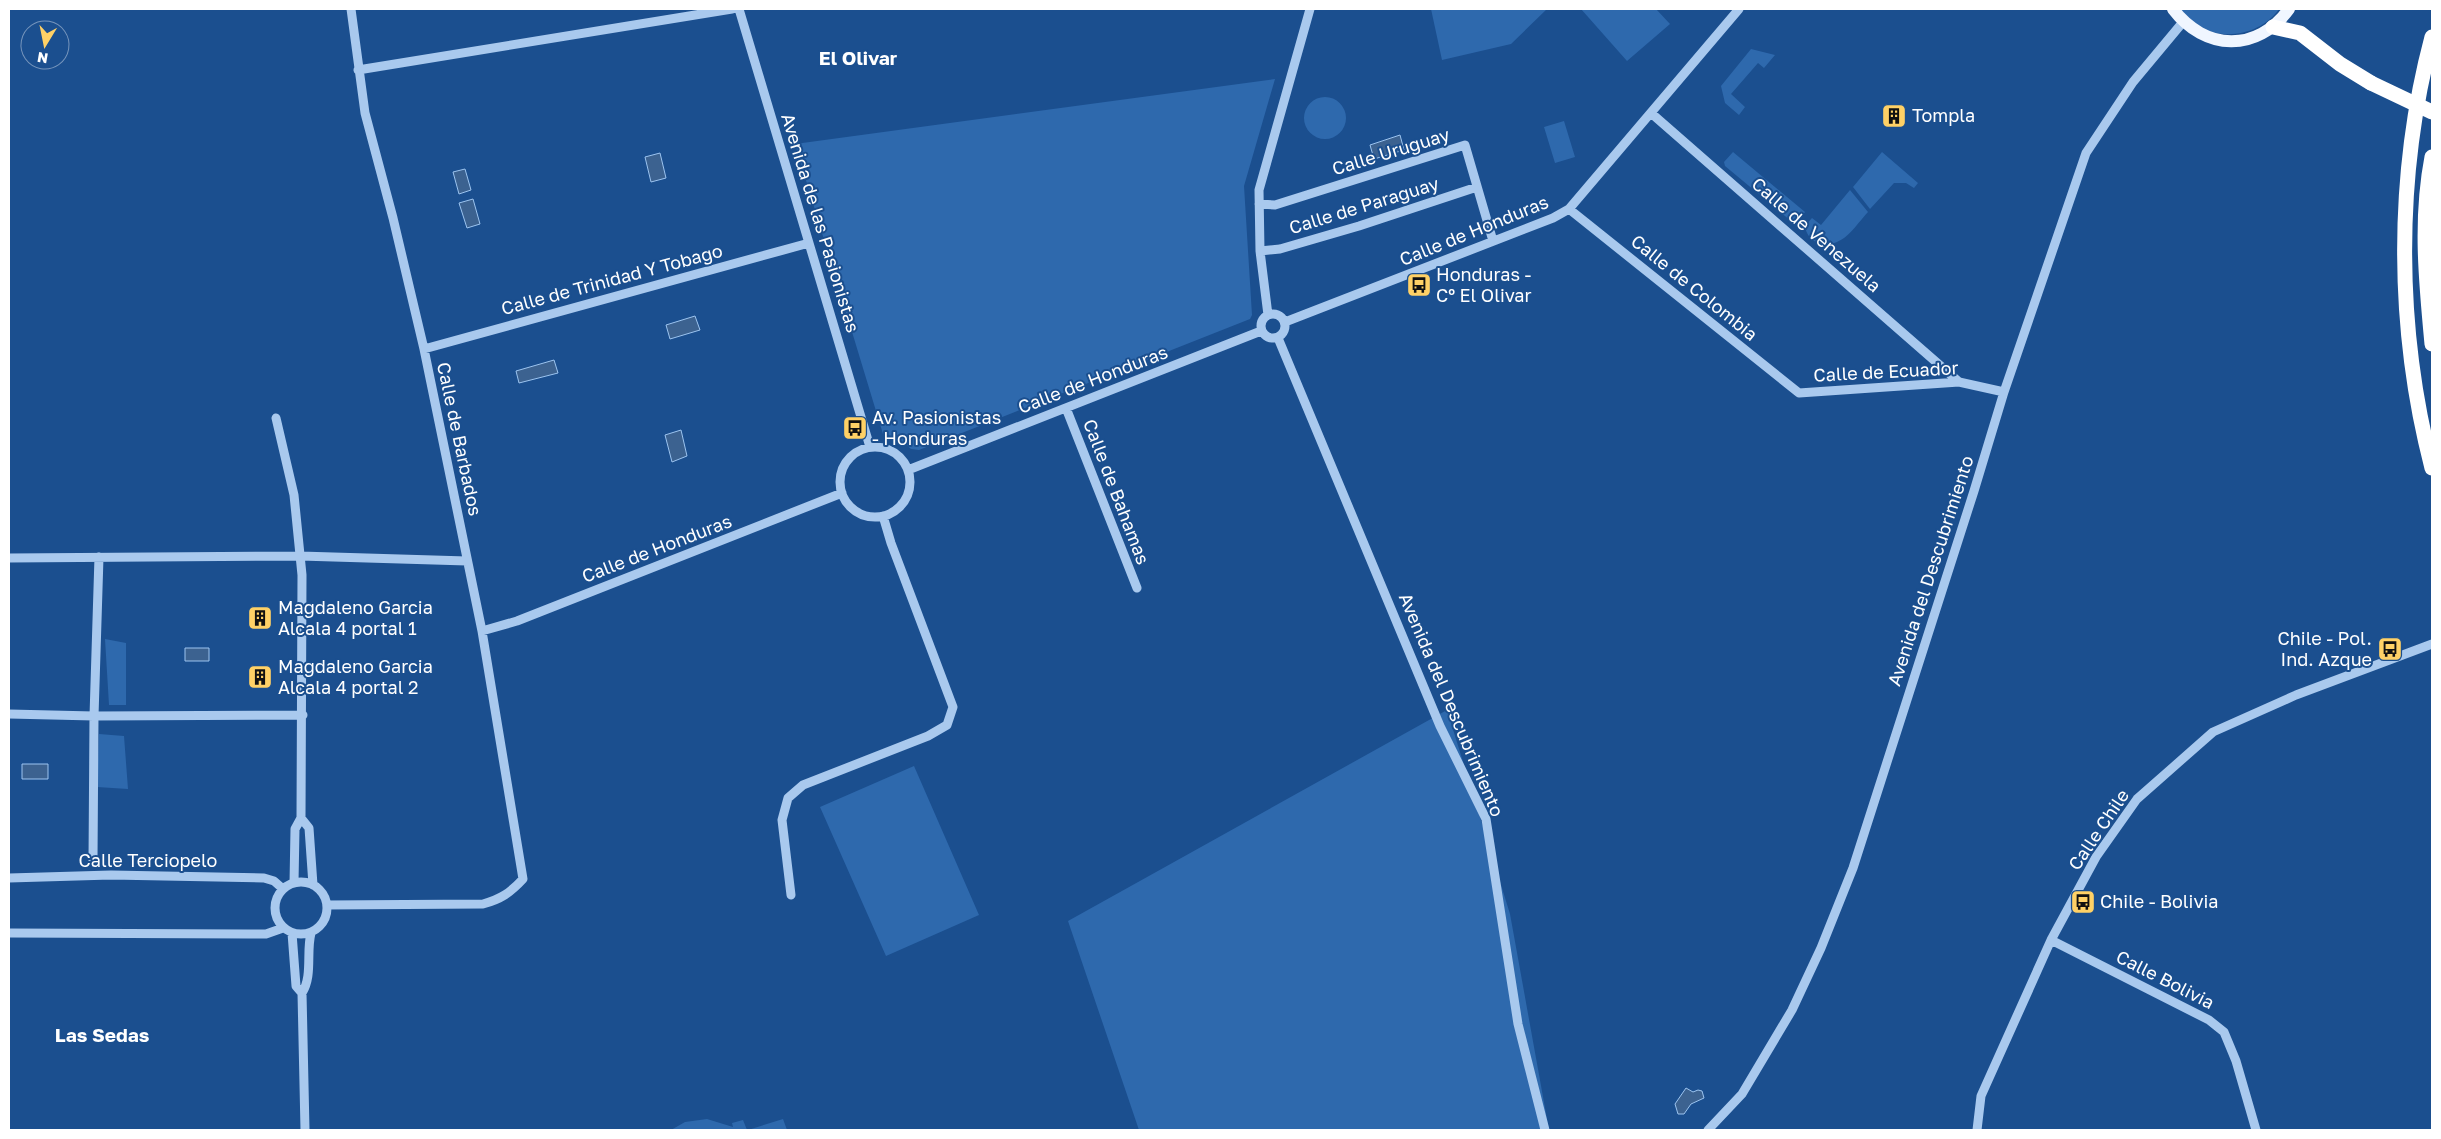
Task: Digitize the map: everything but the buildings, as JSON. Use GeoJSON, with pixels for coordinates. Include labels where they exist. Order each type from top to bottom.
{"type":"FeatureCollection","features":[{"type":"Feature","properties":{"kind":"highway"},"geometry":{"type":"LineString","coordinates":[[2273,27],[2300,32],[2340,64],[2371,83],[2432,112]]}},
{"type":"Feature","properties":{"kind":"highway"},"geometry":{"type":"LineString","coordinates":[[2432,38],[2414,126],[2407,191],[2406,267],[2410,349],[2416,391],[2432,468]]}},
{"type":"Feature","properties":{"kind":"highway"},"geometry":{"type":"LineString","coordinates":[[2432,157],[2426,186],[2424,268],[2432,344]]}},
{"type":"Feature","properties":{"kind":"main road"},"geometry":{"type":"LineString","coordinates":[[2172,9],[2183,22],[2200,34],[2219,40],[2240,41],[2260,35],[2273,27],[2290,9]]}},
{"type":"Feature","properties":{"kind":"street","name":"Calle de Barbados"},"geometry":{"type":"LineString","coordinates":[[327,905],[483,904],[500,899],[511,893],[523,879],[482,631],[424,349],[393,218],[365,112],[351,9]]}},
{"type":"Feature","properties":{"kind":"street"},"geometry":{"type":"LineString","coordinates":[[358,70],[732,9]]}},
{"type":"Feature","properties":{"kind":"street","name":"Avenida de las Pasionistas"},"geometry":{"type":"LineString","coordinates":[[739,9],[870,447]]}},
{"type":"Feature","properties":{"kind":"street"},"geometry":{"type":"LineString","coordinates":[[1268,315],[1260,251],[1259,190],[1310,9]]}},
{"type":"Feature","properties":{"kind":"street","name":"Calle de Honduras"},"geometry":{"type":"LineString","coordinates":[[1285,322],[1569,210],[1739,9]]}},
{"type":"Feature","properties":{"kind":"street","name":"Avenida del Descubrimiento"},"geometry":{"type":"LineString","coordinates":[[1708,1130],[1742,1094],[1792,1010],[1821,948],[1853,868],[2004,392],[2086,153],[2133,82],[2183,22]]}},
{"type":"Feature","properties":{"kind":"street","name":"Calle de Venezuela"},"geometry":{"type":"LineString","coordinates":[[1651,113],[1959,382]]}},
{"type":"Feature","properties":{"kind":"street","name":"Calle Uruguay"},"geometry":{"type":"LineString","coordinates":[[1259,204],[1275,205],[1465,146],[1493,241]]}},
{"type":"Feature","properties":{"kind":"street","name":"Calle de Paraguay"},"geometry":{"type":"LineString","coordinates":[[1260,251],[1280,249],[1477,187]]}},
{"type":"Feature","properties":{"kind":"street","name":"Calle de Colombia"},"geometry":{"type":"LineString","coordinates":[[1569,210],[1799,393]]}},
{"type":"Feature","properties":{"kind":"street","name":"Calle de Trinidad Y Tobago"},"geometry":{"type":"LineString","coordinates":[[424,349],[810,243]]}},
{"type":"Feature","properties":{"kind":"street"},"geometry":{"type":"LineString","coordinates":[[1275,314],[1285,322],[1286,328],[1278,338],[1265,337],[1261,332],[1260,325],[1263,318],[1268,315],[1275,314]]}},
{"type":"Feature","properties":{"kind":"street","name":"Calle de Honduras"},"geometry":{"type":"LineString","coordinates":[[908,470],[1261,332]]}},
{"type":"Feature","properties":{"kind":"street","name":"Avenida del Descubrimiento"},"geometry":{"type":"LineString","coordinates":[[1278,338],[1440,726],[1466,774],[1486,819],[1518,1024],[1545,1130]]}},
{"type":"Feature","properties":{"kind":"street","name":"Calle de Ecuador"},"geometry":{"type":"LineString","coordinates":[[1799,393],[1959,382],[2004,392]]}},
{"type":"Feature","properties":{"kind":"street","name":"Calle de Bahamas"},"geometry":{"type":"LineString","coordinates":[[1066,408],[1136,588]]}},
{"type":"Feature","properties":{"kind":"street"},"geometry":{"type":"LineString","coordinates":[[276,418],[294,495],[300,556],[303,715],[301,818],[295,829],[294,883]]}},
{"type":"Feature","properties":{"kind":"street"},"geometry":{"type":"LineString","coordinates":[[870,447],[882,447],[893,452],[902,460],[908,470],[910,482],[903,504],[894,512],[883,516],[862,515],[846,502],[842,493],[840,478],[845,463],[852,456],[870,447]]}},
{"type":"Feature","properties":{"kind":"street","name":"Calle de Honduras"},"geometry":{"type":"LineString","coordinates":[[482,631],[517,621],[842,493]]}},
{"type":"Feature","properties":{"kind":"street"},"geometry":{"type":"LineString","coordinates":[[790,895],[782,820],[788,798],[803,785],[928,736],[947,725],[953,707],[891,543],[883,516]]}},
{"type":"Feature","properties":{"kind":"street"},"geometry":{"type":"LineString","coordinates":[[9,558],[300,556],[468,561]]}},
{"type":"Feature","properties":{"kind":"street"},"geometry":{"type":"LineString","coordinates":[[93,862],[98,557]]}},
{"type":"Feature","properties":{"kind":"street","name":"Calle Chile"},"geometry":{"type":"LineString","coordinates":[[1977,1130],[1981,1096],[2051,940],[2096,858],[2137,799],[2213,732],[2296,695],[2432,644]]}},
{"type":"Feature","properties":{"kind":"street"},"geometry":{"type":"LineString","coordinates":[[9,714],[94,716],[303,715]]}},
{"type":"Feature","properties":{"kind":"street"},"geometry":{"type":"LineString","coordinates":[[301,818],[310,828],[313,885]]}},
{"type":"Feature","properties":{"kind":"street","name":"Calle Terciopelo"},"geometry":{"type":"LineString","coordinates":[[9,878],[111,875],[264,878],[274,881],[283,888]]}},
{"type":"Feature","properties":{"kind":"street"},"geometry":{"type":"LineString","coordinates":[[294,883],[313,885],[323,893],[327,905],[323,923],[311,933],[301,935],[283,928],[274,912],[276,899],[283,888],[294,883]]}},
{"type":"Feature","properties":{"kind":"street"},"geometry":{"type":"LineString","coordinates":[[9,933],[257,934],[283,928]]}},
{"type":"Feature","properties":{"kind":"street"},"geometry":{"type":"LineString","coordinates":[[292,933],[296,986],[302,993]]}},
{"type":"Feature","properties":{"kind":"street"},"geometry":{"type":"LineString","coordinates":[[305,1130],[302,993],[308,984],[308,945],[311,933]]}},
{"type":"Feature","properties":{"kind":"street","name":"Calle Bolivia"},"geometry":{"type":"LineString","coordinates":[[2051,940],[2209,1020],[2224,1032],[2236,1061],[2256,1130]]}},
{"type":"Feature","properties":{"kind":"shaded area"},"geometry":{"type":"Polygon","coordinates":[[[1431,9],[1547,9],[1511,44],[1442,60],[1431,9]]]}},
{"type":"Feature","properties":{"kind":"shaded area"},"geometry":{"type":"Polygon","coordinates":[[[1581,9],[1656,9],[1670,24],[1627,61],[1581,9]]]}},
{"type":"Feature","properties":{"kind":"shaded area"},"geometry":{"type":"Polygon","coordinates":[[[2180,9],[2279,9],[2262,25],[2240,33],[2228,34],[2204,29],[2194,23],[2180,9]]]}},
{"type":"Feature","properties":{"kind":"shaded area"},"geometry":{"type":"Polygon","coordinates":[[[1751,49],[1775,55],[1764,68],[1758,63],[1731,94],[1745,107],[1739,115],[1725,103],[1721,86],[1751,49]]]}},
{"type":"Feature","properties":{"kind":"shaded area"},"geometry":{"type":"Polygon","coordinates":[[[1275,79],[1244,186],[1252,315],[1250,319],[919,450],[911,449],[898,438],[883,434],[795,144],[1275,79]]]}},
{"type":"Feature","properties":{"kind":"shaded area"},"geometry":{"type":"Polygon","coordinates":[[[1321,97],[1329,97],[1340,103],[1346,118],[1340,133],[1329,139],[1321,139],[1310,133],[1304,122],[1304,114],[1310,103],[1321,97]]]}},
{"type":"Feature","properties":{"kind":"shaded area"},"geometry":{"type":"Polygon","coordinates":[[[1564,121],[1575,157],[1555,163],[1544,127],[1564,121]]]}},
{"type":"Feature","properties":{"kind":"shaded area"},"geometry":{"type":"Polygon","coordinates":[[[1400,135],[1404,150],[1374,159],[1370,145],[1400,135]]]}},
{"type":"Feature","properties":{"kind":"shaded area"},"geometry":{"type":"Polygon","coordinates":[[[1733,152],[1805,212],[1799,220],[1791,221],[1725,166],[1724,162],[1733,152]]]}},
{"type":"Feature","properties":{"kind":"shaded area"},"geometry":{"type":"Polygon","coordinates":[[[1882,152],[1918,183],[1914,188],[1906,183],[1894,183],[1870,209],[1853,187],[1882,152]]]}},
{"type":"Feature","properties":{"kind":"shaded area"},"geometry":{"type":"Polygon","coordinates":[[[660,153],[666,178],[651,182],[645,157],[660,153]]]}},
{"type":"Feature","properties":{"kind":"shaded area"},"geometry":{"type":"Polygon","coordinates":[[[465,169],[471,190],[459,194],[453,172],[465,169]]]}},
{"type":"Feature","properties":{"kind":"shaded area"},"geometry":{"type":"Polygon","coordinates":[[[1850,190],[1868,212],[1853,230],[1835,243],[1819,243],[1811,239],[1806,232],[1805,226],[1812,218],[1821,225],[1850,190]]]}},
{"type":"Feature","properties":{"kind":"shaded area"},"geometry":{"type":"Polygon","coordinates":[[[473,199],[480,224],[467,228],[459,203],[473,199]]]}},
{"type":"Feature","properties":{"kind":"shaded area"},"geometry":{"type":"Polygon","coordinates":[[[695,316],[700,330],[670,339],[666,325],[695,316]]]}},
{"type":"Feature","properties":{"kind":"shaded area"},"geometry":{"type":"Polygon","coordinates":[[[554,360],[558,373],[519,383],[516,371],[554,360]]]}},
{"type":"Feature","properties":{"kind":"shaded area"},"geometry":{"type":"Polygon","coordinates":[[[681,430],[687,456],[672,462],[665,435],[681,430]]]}},
{"type":"Feature","properties":{"kind":"shaded area"},"geometry":{"type":"Polygon","coordinates":[[[105,639],[126,643],[126,705],[109,705],[105,639]]]}},
{"type":"Feature","properties":{"kind":"shaded area"},"geometry":{"type":"Polygon","coordinates":[[[185,648],[209,648],[209,661],[185,661],[185,648]]]}},
{"type":"Feature","properties":{"kind":"shaded area"},"geometry":{"type":"Polygon","coordinates":[[[1447,710],[1510,914],[1549,1130],[1139,1130],[1068,921],[1447,710]]]}},
{"type":"Feature","properties":{"kind":"shaded area"},"geometry":{"type":"Polygon","coordinates":[[[99,734],[124,736],[128,789],[97,787],[99,734]]]}},
{"type":"Feature","properties":{"kind":"shaded area"},"geometry":{"type":"Polygon","coordinates":[[[22,764],[48,764],[48,779],[22,779],[22,764]]]}},
{"type":"Feature","properties":{"kind":"shaded area"},"geometry":{"type":"Polygon","coordinates":[[[914,766],[979,915],[886,956],[820,807],[914,766]]]}},
{"type":"Feature","properties":{"kind":"shaded area"},"geometry":{"type":"Polygon","coordinates":[[[1686,1088],[1693,1092],[1702,1091],[1704,1098],[1691,1104],[1684,1114],[1678,1114],[1675,1104],[1686,1088]]]}},
{"type":"Feature","properties":{"kind":"shaded area"},"geometry":{"type":"Polygon","coordinates":[[[707,1119],[733,1127],[732,1123],[743,1120],[747,1130],[671,1130],[685,1122],[707,1119]]]}},
{"type":"Feature","properties":{"kind":"shaded area"},"geometry":{"type":"Polygon","coordinates":[[[783,1119],[787,1130],[748,1130],[783,1119]]]}},
{"type":"Feature","properties":{"kind":"place","name":"Tompla"},"geometry":{"type":"Point","coordinates":[1894,116]}},
{"type":"Feature","properties":{"kind":"place","name":"Honduras - Cº El Olivar"},"geometry":{"type":"Point","coordinates":[1419,285]}},
{"type":"Feature","properties":{"kind":"place","name":"Av. Pasionistas - Honduras"},"geometry":{"type":"Point","coordinates":[855,428]}},
{"type":"Feature","properties":{"kind":"place","name":"Magdaleno Garcia Alcala 4 portal 1"},"geometry":{"type":"Point","coordinates":[260,618]}},
{"type":"Feature","properties":{"kind":"place","name":"Chile - Pol. Ind. Azque"},"geometry":{"type":"Point","coordinates":[2390,649]}},
{"type":"Feature","properties":{"kind":"place","name":"Magdaleno Garcia Alcala 4 portal 2"},"geometry":{"type":"Point","coordinates":[260,677]}},
{"type":"Feature","properties":{"kind":"place","name":"Chile - Bolivia"},"geometry":{"type":"Point","coordinates":[2083,902]}},
{"type":"Feature","properties":{"kind":"district","name":"El Olivar"},"geometry":{"type":"Point","coordinates":[858,58]}},
{"type":"Feature","properties":{"kind":"district","name":"Las Sedas"},"geometry":{"type":"Point","coordinates":[102,1035]}}]}
